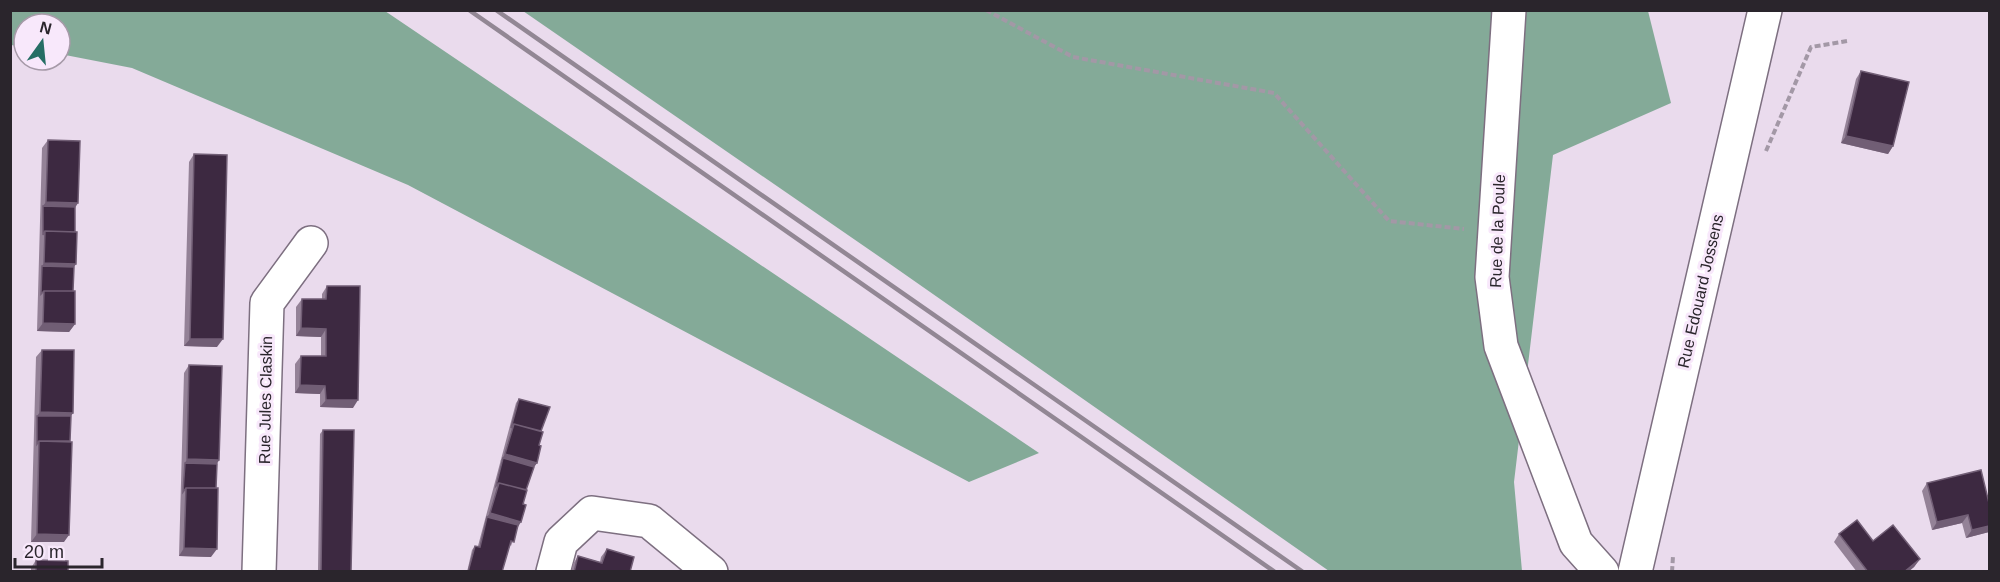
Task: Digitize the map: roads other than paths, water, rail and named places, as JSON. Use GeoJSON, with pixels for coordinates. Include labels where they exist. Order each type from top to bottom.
{"type":"FeatureCollection","features":[{"type":"Feature","properties":{"kind":"street","name":"Rue de la Poule"},"geometry":{"type":"LineString","coordinates":[[1509,10],[1492,277],[1501,346],[1576,543],[1602,572]]}},
{"type":"Feature","properties":{"kind":"street","name":"Rue Edouard Jossens"},"geometry":{"type":"LineString","coordinates":[[1635,572],[1765,10]]}},
{"type":"Feature","properties":{"kind":"street","name":"Rue Jules Claskin"},"geometry":{"type":"LineString","coordinates":[[259,572],[267,303],[311,243]]}},
{"type":"Feature","properties":{"kind":"street"},"geometry":{"type":"LineString","coordinates":[[552,572],[561,542],[592,513],[649,521],[711,572]]}},
{"type":"Feature","properties":{"kind":"railway"},"geometry":{"type":"LineString","coordinates":[[469,10],[1275,572]]}},
{"type":"Feature","properties":{"kind":"railway"},"geometry":{"type":"LineString","coordinates":[[496,10],[1303,572]]}}]}
